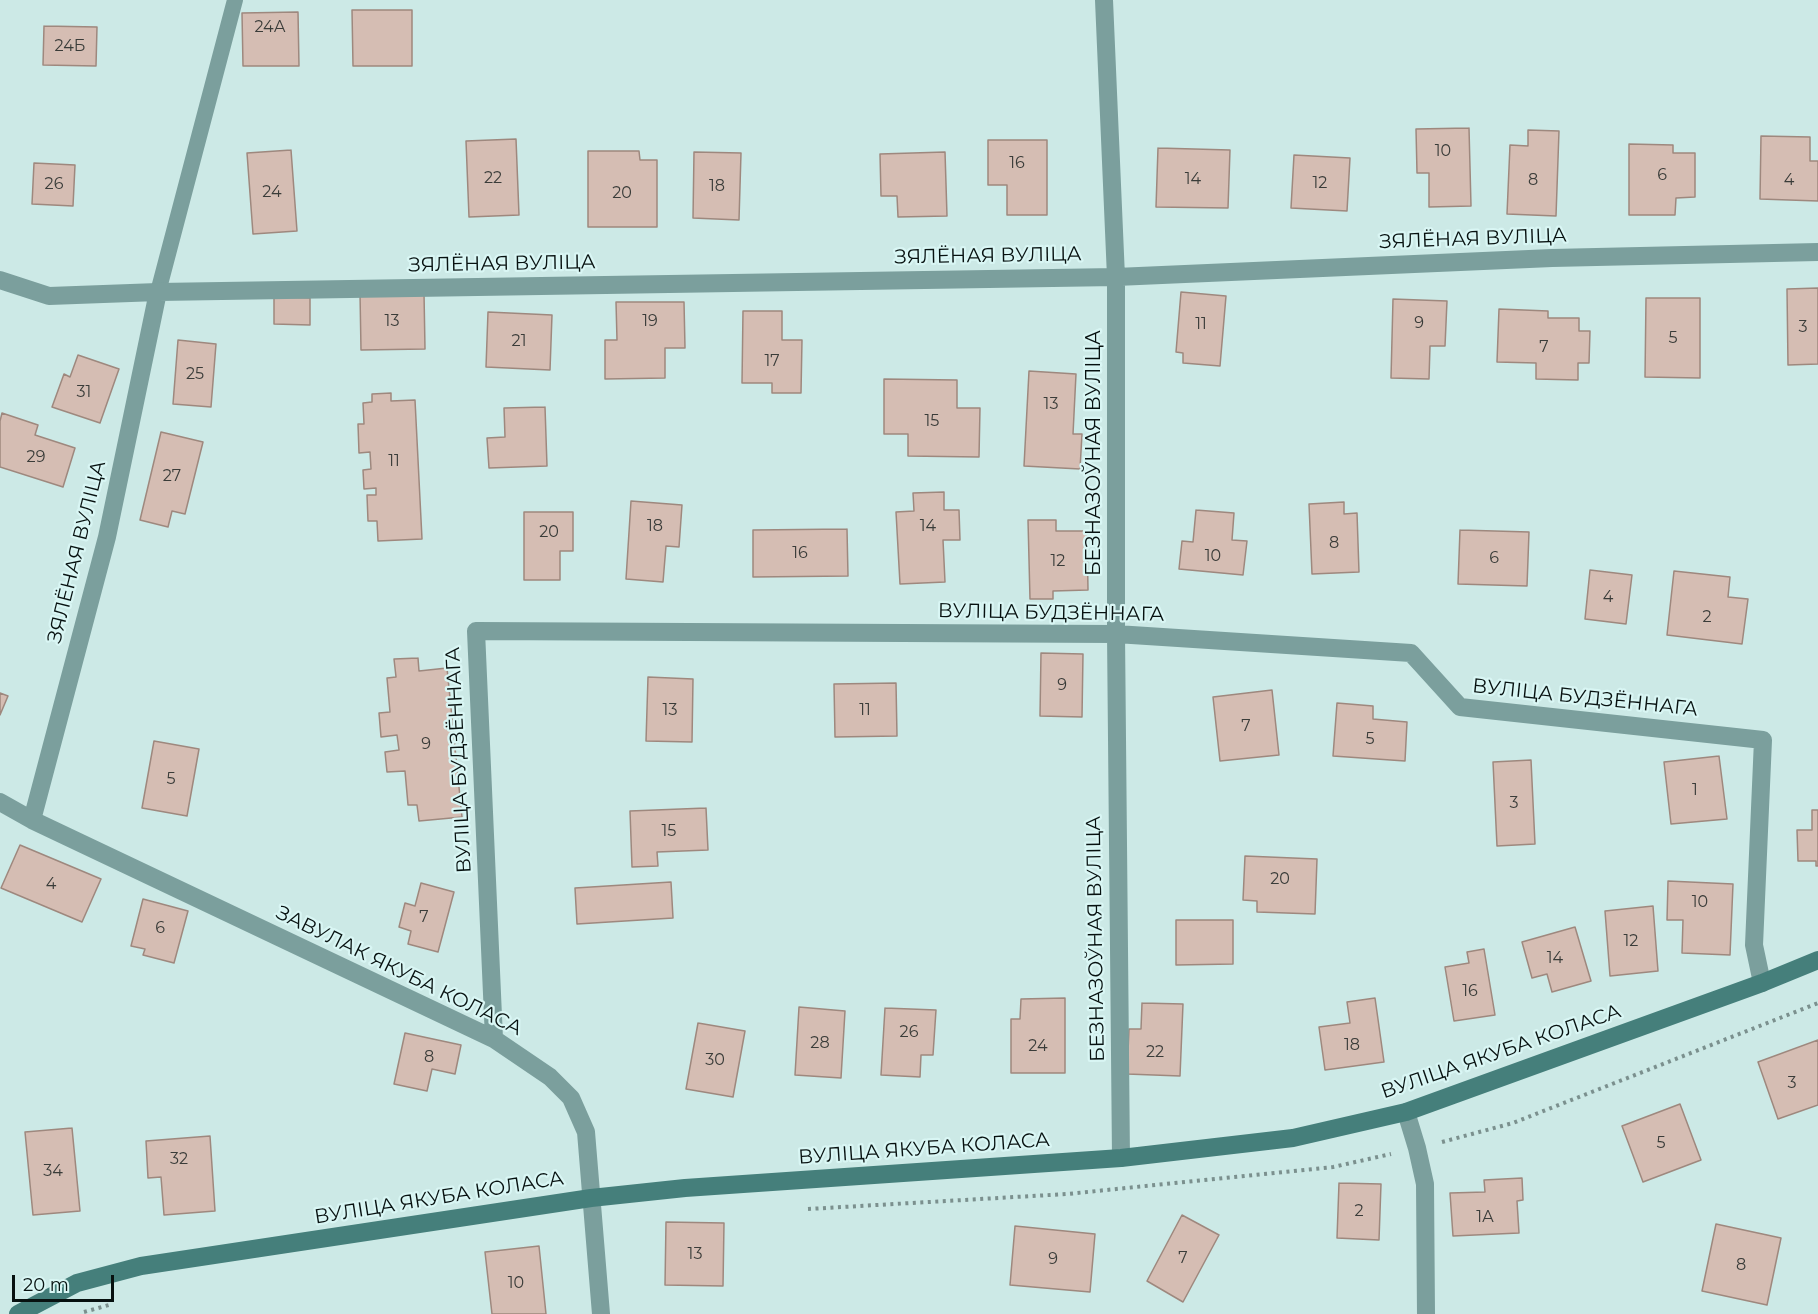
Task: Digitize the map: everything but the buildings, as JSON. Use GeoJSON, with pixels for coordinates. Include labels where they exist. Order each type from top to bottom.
{"type":"FeatureCollection","features":[{"type":"Feature","properties":{"kind":"main road","name":"ВУЛІЦА ЯКУБА КОЛАСА"},"geometry":{"type":"LineString","coordinates":[[18,1314],[77,1283],[141,1266],[591,1198],[696,1187],[1121,1158],[1293,1138],[1406,1112],[1762,983],[1818,960]]}},
{"type":"Feature","properties":{"kind":"street","name":"БЕЗНАЗОЎНАЯ ВУЛІЦА"},"geometry":{"type":"LineString","coordinates":[[1104,0],[1116,277],[1116,634],[1121,1158]]}},
{"type":"Feature","properties":{"kind":"street","name":"ЗЯЛЁНАЯ ВУЛІЦА"},"geometry":{"type":"LineString","coordinates":[[0,280],[49,296],[158,292],[1116,277],[1552,258],[1818,252]]}},
{"type":"Feature","properties":{"kind":"street","name":"ЗЯЛЁНАЯ ВУЛІЦА"},"geometry":{"type":"LineString","coordinates":[[32,820],[107,537],[158,292]]}},
{"type":"Feature","properties":{"kind":"street","name":"ВУЛІЦА БУДЗЁННАГА"},"geometry":{"type":"LineString","coordinates":[[494,1039],[476,631],[1116,634],[1411,653],[1460,707],[1763,740],[1754,945],[1762,983]]}},
{"type":"Feature","properties":{"kind":"street","name":"ЗАВУЛАК ЯКУБА КОЛАСА"},"geometry":{"type":"LineString","coordinates":[[0,802],[32,820],[494,1039],[550,1077],[571,1098],[586,1132],[602,1314]]}},
{"type":"Feature","properties":{"kind":"street"},"geometry":{"type":"LineString","coordinates":[[1406,1112],[1425,1184],[1426,1314]]}},
{"type":"Feature","properties":{"kind":"lane"},"geometry":{"type":"LineString","coordinates":[[158,292],[235,0]]}}]}
